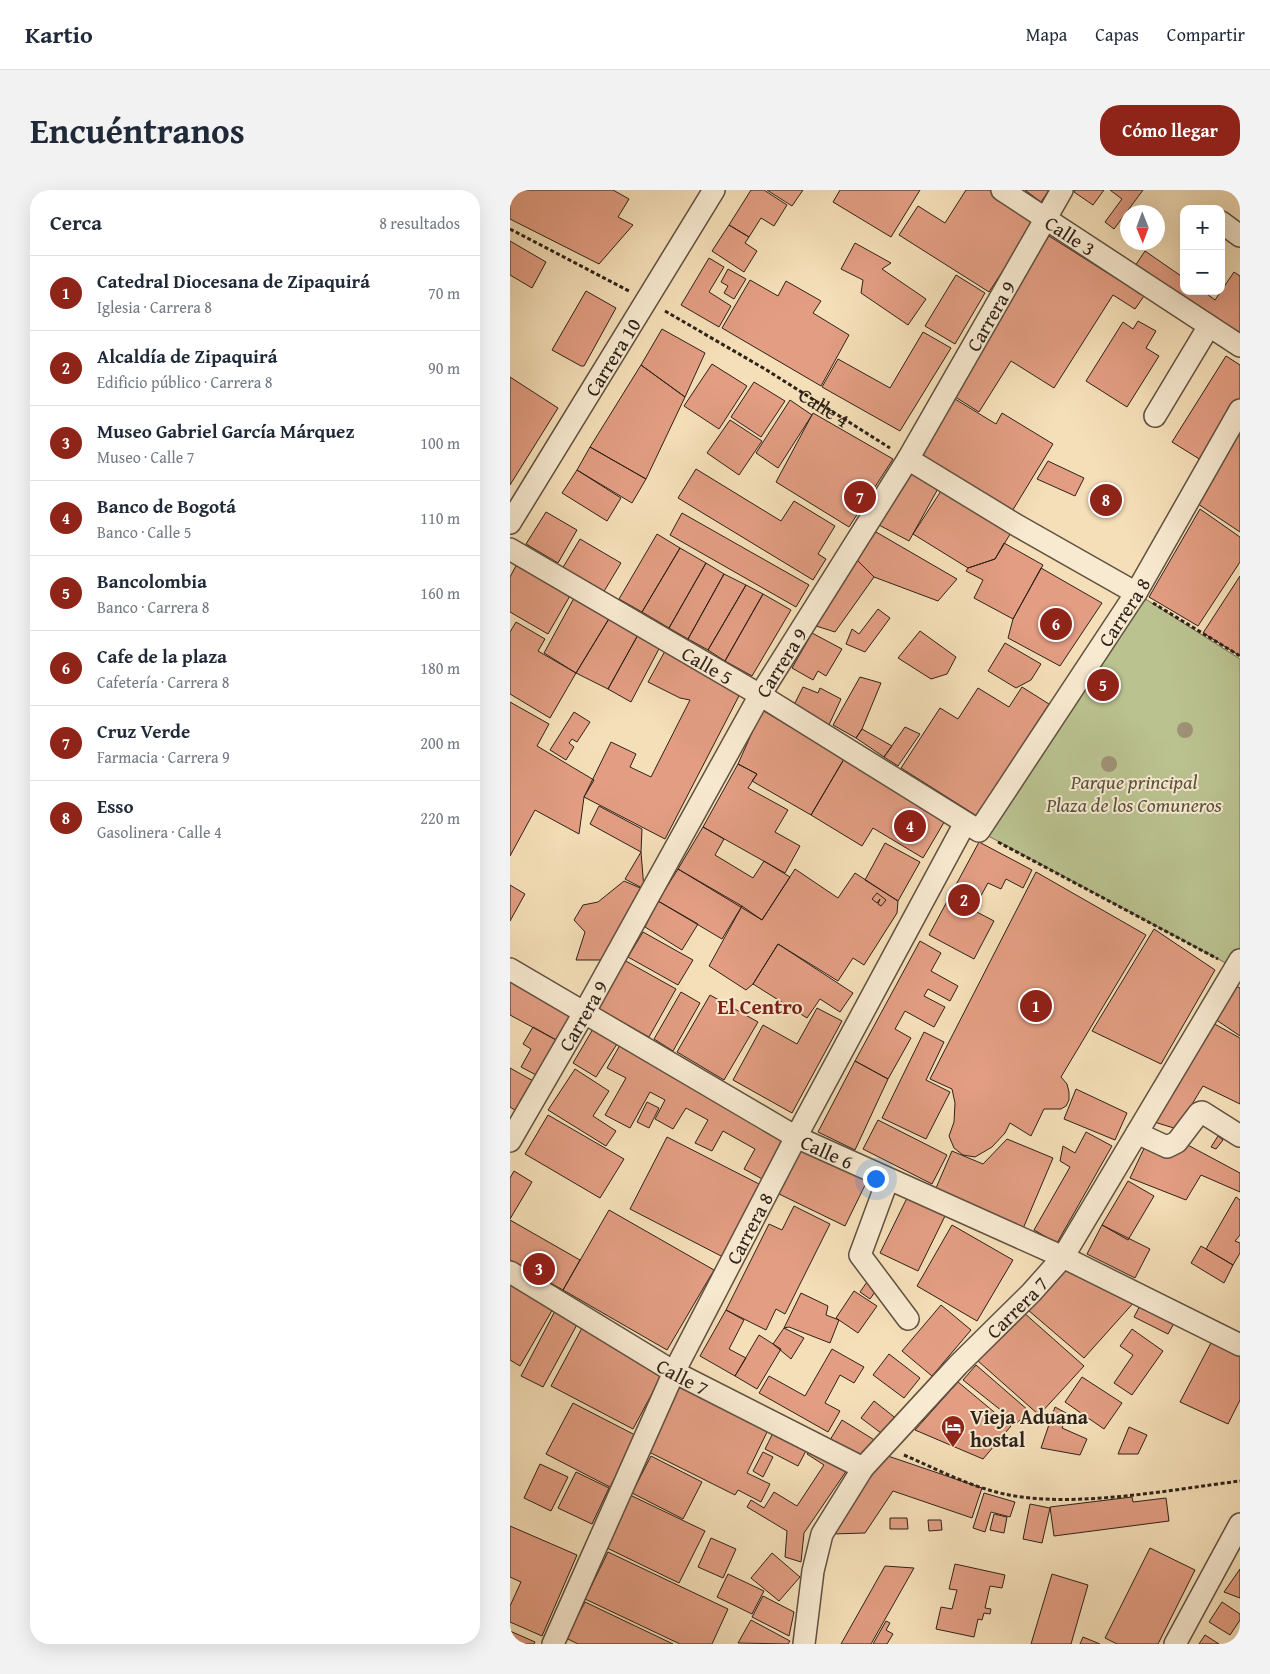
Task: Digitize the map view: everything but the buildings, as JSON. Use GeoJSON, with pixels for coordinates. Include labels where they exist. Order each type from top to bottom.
{"type":"FeatureCollection","features":[{"type":"Feature","properties":{"kind":"street","name":"Carrera 10"},"geometry":{"type":"LineString","coordinates":[[510,523],[714,190]]}},
{"type":"Feature","properties":{"kind":"street","name":"Calle 3"},"geometry":{"type":"LineString","coordinates":[[1002,190],[1044,220],[1240,346]]}},
{"type":"Feature","properties":{"kind":"street","name":"Carrera 9"},"geometry":{"type":"LineString","coordinates":[[510,1141],[584,1013],[760,695],[908,459],[1062,190]]}},
{"type":"Feature","properties":{"kind":"street"},"geometry":{"type":"LineString","coordinates":[[1225,225],[1240,236]]}},
{"type":"Feature","properties":{"kind":"street"},"geometry":{"type":"LineString","coordinates":[[1155,416],[1208,326]]}},
{"type":"Feature","properties":{"kind":"street","name":"Carrera 8"},"geometry":{"type":"LineString","coordinates":[[553,1644],[674,1372],[796,1137],[972,827],[1136,592],[1240,410]]}},
{"type":"Feature","properties":{"kind":"street"},"geometry":{"type":"LineString","coordinates":[[908,459],[1018,526],[1136,592]]}},
{"type":"Feature","properties":{"kind":"street","name":"Calle 5"},"geometry":{"type":"LineString","coordinates":[[510,549],[760,695],[972,827]]}},
{"type":"Feature","properties":{"kind":"street","name":"Carrera 7"},"geometry":{"type":"LineString","coordinates":[[804,1644],[813,1570],[822,1534],[863,1468],[958,1365],[1031,1293],[1063,1257],[1237,964]]}},
{"type":"Feature","properties":{"kind":"street","name":"Calle 6"},"geometry":{"type":"LineString","coordinates":[[510,969],[796,1137],[1063,1257],[1240,1345]]}},
{"type":"Feature","properties":{"kind":"street"},"geometry":{"type":"LineString","coordinates":[[1137,1133],[1166,1147],[1177,1142],[1199,1113],[1202,1112],[1240,1136]]}},
{"type":"Feature","properties":{"kind":"street"},"geometry":{"type":"LineString","coordinates":[[888,1178],[860,1250],[860,1255],[908,1319]]}},
{"type":"Feature","properties":{"kind":"street","name":"Calle 7"},"geometry":{"type":"LineString","coordinates":[[510,1272],[674,1372],[863,1468]]}},
{"type":"Feature","properties":{"kind":"street"},"geometry":{"type":"LineString","coordinates":[[1175,1644],[1240,1524]]}},
{"type":"Feature","properties":{"kind":"path","name":"Calle 4"},"geometry":{"type":"LineString","coordinates":[[510,229],[646,301],[765,369],[908,459]]}},
{"type":"Feature","properties":{"kind":"path"},"geometry":{"type":"LineString","coordinates":[[1136,592],[1240,656]]}},
{"type":"Feature","properties":{"kind":"path"},"geometry":{"type":"LineString","coordinates":[[972,827],[1237,964]]}},
{"type":"Feature","properties":{"kind":"path"},"geometry":{"type":"LineString","coordinates":[[883,1447],[990,1490],[1031,1498],[1104,1498],[1240,1482]]}},
{"type":"Feature","properties":{"kind":"green space","name":"Parque principal Plaza de los Comuneros"},"geometry":{"type":"Polygon","coordinates":[[[1136,593],[1240,659],[1240,960],[1235,968],[979,831],[1136,593]]]}},
{"type":"Feature","properties":{"kind":"place","name":"Cruz Verde"},"geometry":{"type":"Point","coordinates":[860,497]}},
{"type":"Feature","properties":{"kind":"place","name":"Esso"},"geometry":{"type":"Point","coordinates":[1106,500]}},
{"type":"Feature","properties":{"kind":"place","name":"Cafe de la plaza"},"geometry":{"type":"Point","coordinates":[1056,624]}},
{"type":"Feature","properties":{"kind":"place","name":"Bancolombia"},"geometry":{"type":"Point","coordinates":[1103,685]}},
{"type":"Feature","properties":{"kind":"place","name":"Banco de Bogotá"},"geometry":{"type":"Point","coordinates":[910,826]}},
{"type":"Feature","properties":{"kind":"place","name":"Alcaldía de Zipaquirá"},"geometry":{"type":"Point","coordinates":[964,900]}},
{"type":"Feature","properties":{"kind":"place","name":"Catedral Diocesana de Zipaquirá"},"geometry":{"type":"Point","coordinates":[1036,1006]}},
{"type":"Feature","properties":{"kind":"place","name":"Museo Gabriel García Márquez"},"geometry":{"type":"Point","coordinates":[539,1269]}},
{"type":"Feature","properties":{"kind":"place","name":"Vieja Aduana hostal"},"geometry":{"type":"Point","coordinates":[953,1448]}},
{"type":"Feature","properties":{"kind":"district","name":"El Centro"},"geometry":{"type":"Point","coordinates":[760,1006]}}]}
